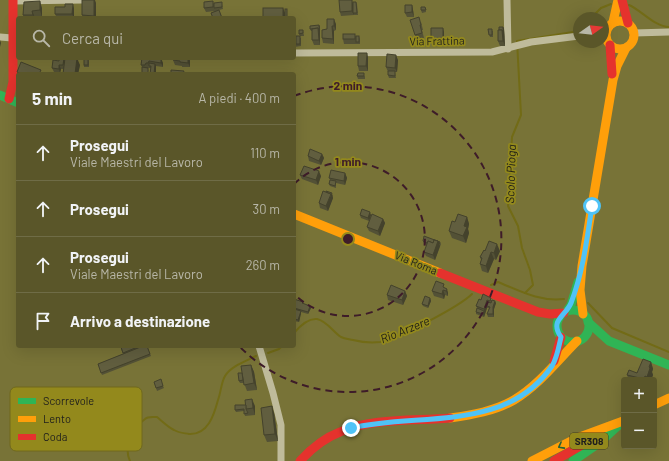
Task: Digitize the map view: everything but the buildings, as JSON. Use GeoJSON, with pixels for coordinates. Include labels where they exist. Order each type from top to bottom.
{"type":"FeatureCollection","features":[{"type":"Feature","properties":{"kind":"main road"},"geometry":{"type":"LineString","coordinates":[[0,95],[14,101],[13,82],[15,55],[12,38],[13,0]]}},
{"type":"Feature","properties":{"kind":"main road"},"geometry":{"type":"LineString","coordinates":[[609,27],[613,22],[618,0]]}},
{"type":"Feature","properties":{"kind":"main road"},"geometry":{"type":"LineString","coordinates":[[622,0],[628,23],[634,33],[632,42],[626,48],[612,80],[581,275],[571,305],[560,317],[557,328],[561,337],[571,342],[580,339],[609,340],[669,365]]}},
{"type":"Feature","properties":{"kind":"main road"},"geometry":{"type":"LineString","coordinates":[[613,22],[623,21],[628,23]]}},
{"type":"Feature","properties":{"kind":"main road"},"geometry":{"type":"LineString","coordinates":[[610,45],[615,48],[626,48]]}},
{"type":"Feature","properties":{"kind":"main road"},"geometry":{"type":"LineString","coordinates":[[610,45],[612,80]]}},
{"type":"Feature","properties":{"kind":"main road","name":"Via Roma"},"geometry":{"type":"LineString","coordinates":[[296,215],[538,312],[550,314],[565,312]]}},
{"type":"Feature","properties":{"kind":"main road"},"geometry":{"type":"LineString","coordinates":[[300,461],[322,441],[339,432],[351,428],[376,423],[469,415],[497,408],[517,399],[528,391],[588,330],[582,307],[581,275]]}},
{"type":"Feature","properties":{"kind":"main road"},"geometry":{"type":"LineString","coordinates":[[565,312],[573,310],[578,311],[609,340]]}},
{"type":"Feature","properties":{"kind":"main road","name":"Via Roma"},"geometry":{"type":"LineString","coordinates":[[538,312],[557,328]]}},
{"type":"Feature","properties":{"kind":"main road"},"geometry":{"type":"LineString","coordinates":[[552,365],[561,337]]}},
{"type":"Feature","properties":{"kind":"main road"},"geometry":{"type":"LineString","coordinates":[[657,403],[669,398]]}},
{"type":"Feature","properties":{"kind":"main road"},"geometry":{"type":"LineString","coordinates":[[532,461],[577,438],[621,422]]}},
{"type":"Feature","properties":{"kind":"main road","name":"SR308"},"geometry":{"type":"LineString","coordinates":[[554,461],[621,423]]}},
{"type":"Feature","properties":{"kind":"main road"},"geometry":{"type":"LineString","coordinates":[[573,461],[599,443],[621,424]]}},
{"type":"Feature","properties":{"kind":"street"},"geometry":{"type":"LineString","coordinates":[[13,0],[82,0]]}},
{"type":"Feature","properties":{"kind":"street"},"geometry":{"type":"LineString","coordinates":[[506,0],[514,46]]}},
{"type":"Feature","properties":{"kind":"street"},"geometry":{"type":"LineString","coordinates":[[634,33],[669,32]]}},
{"type":"Feature","properties":{"kind":"street"},"geometry":{"type":"LineString","coordinates":[[0,37],[12,38]]}},
{"type":"Feature","properties":{"kind":"street","name":"Via Frattina"},"geometry":{"type":"LineString","coordinates":[[296,53],[492,52],[514,46],[573,37]]}},
{"type":"Feature","properties":{"kind":"street"},"geometry":{"type":"LineString","coordinates":[[260,348],[281,425],[281,461]]}},
{"type":"Feature","properties":{"kind":"waterway","name":"Scolo Pioga"},"geometry":{"type":"LineString","coordinates":[[597,12],[601,8],[611,4]]}},
{"type":"Feature","properties":{"kind":"waterway","name":"Scolo Pioga"},"geometry":{"type":"LineString","coordinates":[[629,5],[653,21],[669,27]]}},
{"type":"Feature","properties":{"kind":"waterway","name":"Scolo Pioga"},"geometry":{"type":"LineString","coordinates":[[525,293],[533,285],[530,270],[522,248],[518,226],[508,206],[512,137],[521,115],[517,41],[573,32]]}},
{"type":"Feature","properties":{"kind":"waterway","name":"Scolo Pioga"},"geometry":{"type":"LineString","coordinates":[[491,285],[498,282],[538,297],[555,300],[564,299]]}},
{"type":"Feature","properties":{"kind":"waterway","name":"Rio Arzere"},"geometry":{"type":"LineString","coordinates":[[296,331],[307,321],[317,319],[327,324],[342,338],[363,342],[380,342],[389,340],[428,321],[455,306],[472,294]]}},
{"type":"Feature","properties":{"kind":"waterway","name":"Rio Arzere"},"geometry":{"type":"LineString","coordinates":[[588,303],[612,328],[669,352]]}},
{"type":"Feature","properties":{"kind":"waterway","name":"Rio Arzere"},"geometry":{"type":"LineString","coordinates":[[268,353],[280,348]]}},
{"type":"Feature","properties":{"kind":"waterway","name":"Rio Arzere"},"geometry":{"type":"LineString","coordinates":[[142,422],[148,417],[157,417],[167,426],[178,432],[189,434],[201,431],[212,418],[225,376],[235,367],[256,356]]}},
{"type":"Feature","properties":{"kind":"waterway","name":"Rio Arzere"},"geometry":{"type":"LineString","coordinates":[[128,451],[130,461]]}},
{"type":"Feature","properties":{"kind":"traffic: fast"},"geometry":{"type":"LineString","coordinates":[[0,95],[16,102]]}},
{"type":"Feature","properties":{"kind":"traffic: fast"},"geometry":{"type":"LineString","coordinates":[[567,311],[571,305],[578,282]]}},
{"type":"Feature","properties":{"kind":"traffic: fast"},"geometry":{"type":"LineString","coordinates":[[573,310],[579,311],[586,317],[589,326],[588,332],[582,339],[573,342],[567,341],[560,335],[557,326],[558,320],[564,313],[573,310]]}},
{"type":"Feature","properties":{"kind":"traffic: fast"},"geometry":{"type":"LineString","coordinates":[[588,322],[609,341],[669,365]]}},
{"type":"Feature","properties":{"kind":"traffic: fast"},"geometry":{"type":"LineString","coordinates":[[573,461],[599,443],[619,425]]}},
{"type":"Feature","properties":{"kind":"traffic: slow"},"geometry":{"type":"LineString","coordinates":[[613,22],[618,0]]}},
{"type":"Feature","properties":{"kind":"traffic: slow"},"geometry":{"type":"LineString","coordinates":[[620,21],[630,25],[634,35],[630,45],[620,49],[610,45],[606,35],[610,25],[620,21]]}},
{"type":"Feature","properties":{"kind":"traffic: slow"},"geometry":{"type":"LineString","coordinates":[[583,314],[580,290],[582,266],[613,80],[617,66],[626,48]]}},
{"type":"Feature","properties":{"kind":"traffic: slow"},"geometry":{"type":"LineString","coordinates":[[296,215],[440,273]]}},
{"type":"Feature","properties":{"kind":"traffic: slow"},"geometry":{"type":"LineString","coordinates":[[450,418],[491,410],[514,400],[540,380],[577,341]]}},
{"type":"Feature","properties":{"kind":"traffic: slow"},"geometry":{"type":"LineString","coordinates":[[657,404],[669,398]]}},
{"type":"Feature","properties":{"kind":"traffic: slow"},"geometry":{"type":"LineString","coordinates":[[532,461],[577,438],[621,422]]}},
{"type":"Feature","properties":{"kind":"traffic: jam"},"geometry":{"type":"LineString","coordinates":[[9,99],[13,82],[13,0]]}},
{"type":"Feature","properties":{"kind":"traffic: jam"},"geometry":{"type":"LineString","coordinates":[[622,0],[628,23]]}},
{"type":"Feature","properties":{"kind":"traffic: jam"},"geometry":{"type":"LineString","coordinates":[[610,45],[612,74]]}},
{"type":"Feature","properties":{"kind":"traffic: jam"},"geometry":{"type":"LineString","coordinates":[[440,273],[538,312],[550,314],[564,313]]}},
{"type":"Feature","properties":{"kind":"traffic: jam"},"geometry":{"type":"LineString","coordinates":[[554,361],[561,337]]}},
{"type":"Feature","properties":{"kind":"traffic: jam"},"geometry":{"type":"LineString","coordinates":[[300,461],[313,448],[334,434],[365,424],[450,418]]}},
{"type":"Feature","properties":{"kind":"traffic: jam"},"geometry":{"type":"LineString","coordinates":[[554,461],[594,438]]}},
{"type":"Feature","properties":{"kind":"route"},"geometry":{"type":"LineString","coordinates":[[351,428],[376,423],[469,415],[504,405],[517,399],[528,391],[552,365],[558,352],[561,337],[557,328],[558,322],[560,317],[571,305],[581,275],[592,206]]}}]}
